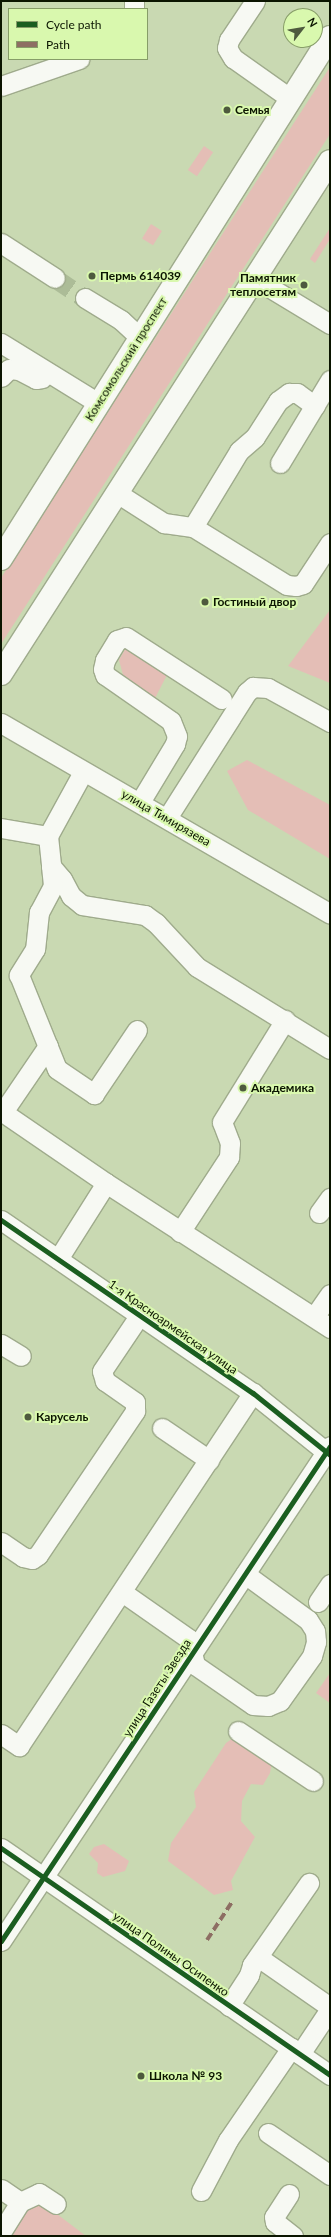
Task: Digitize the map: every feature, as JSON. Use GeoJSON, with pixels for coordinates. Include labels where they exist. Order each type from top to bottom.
{"type":"FeatureCollection","features":[{"type":"Feature","properties":{"kind":"main road","name":"Комсомольский проспект"},"geometry":{"type":"LineString","coordinates":[[1,559],[139,337],[330,38]]}},
{"type":"Feature","properties":{"kind":"main road"},"geometry":{"type":"LineString","coordinates":[[1,674],[330,161]]}},
{"type":"Feature","properties":{"kind":"street"},"geometry":{"type":"LineString","coordinates":[[255,1],[229,40],[228,48],[233,58],[291,98]]}},
{"type":"Feature","properties":{"kind":"street"},"geometry":{"type":"LineString","coordinates":[[1,86],[76,60]]}},
{"type":"Feature","properties":{"kind":"street"},"geometry":{"type":"LineString","coordinates":[[1,243],[55,278]]}},
{"type":"Feature","properties":{"kind":"street"},"geometry":{"type":"LineString","coordinates":[[254,278],[330,324]]}},
{"type":"Feature","properties":{"kind":"street"},"geometry":{"type":"LineString","coordinates":[[85,298],[121,320],[139,337]]}},
{"type":"Feature","properties":{"kind":"street"},"geometry":{"type":"LineString","coordinates":[[1,343],[98,403]]}},
{"type":"Feature","properties":{"kind":"street"},"geometry":{"type":"LineString","coordinates":[[1,377],[9,369],[19,370],[36,379],[55,376]]}},
{"type":"Feature","properties":{"kind":"street"},"geometry":{"type":"LineString","coordinates":[[280,463],[330,380]]}},
{"type":"Feature","properties":{"kind":"street"},"geometry":{"type":"LineString","coordinates":[[193,527],[240,451],[255,437],[281,398],[289,392],[297,393],[315,406]]}},
{"type":"Feature","properties":{"kind":"street"},"geometry":{"type":"LineString","coordinates":[[117,493],[164,523],[193,527],[287,584],[296,586],[303,584],[330,543]]}},
{"type":"Feature","properties":{"kind":"street"},"geometry":{"type":"LineString","coordinates":[[140,802],[175,744],[177,736],[171,722],[105,675],[103,669],[105,660],[117,640],[126,637],[222,699]]}},
{"type":"Feature","properties":{"kind":"street"},"geometry":{"type":"LineString","coordinates":[[167,818],[247,692],[254,687],[268,688],[330,722]]}},
{"type":"Feature","properties":{"kind":"street","name":"улица Тимирязева"},"geometry":{"type":"LineString","coordinates":[[1,723],[84,772],[140,802],[330,914]]}},
{"type":"Feature","properties":{"kind":"street"},"geometry":{"type":"LineString","coordinates":[[84,772],[48,836],[53,886],[39,912],[35,949],[19,975],[57,1069],[94,1094],[137,1030]]}},
{"type":"Feature","properties":{"kind":"street"},"geometry":{"type":"LineString","coordinates":[[1,828],[48,836]]}},
{"type":"Feature","properties":{"kind":"street"},"geometry":{"type":"LineString","coordinates":[[51,866],[76,902],[145,915],[156,923],[197,967],[330,1049]]}},
{"type":"Feature","properties":{"kind":"street"},"geometry":{"type":"LineString","coordinates":[[180,1232],[229,1157],[230,1143],[222,1122],[285,1020]]}},
{"type":"Feature","properties":{"kind":"street"},"geometry":{"type":"LineString","coordinates":[[48,1046],[2,1112],[106,1184],[330,1328]]}},
{"type":"Feature","properties":{"kind":"street"},"geometry":{"type":"LineString","coordinates":[[58,1259],[106,1184]]}},
{"type":"Feature","properties":{"kind":"street"},"geometry":{"type":"LineString","coordinates":[[319,1213],[330,1198]]}},
{"type":"Feature","properties":{"kind":"street","name":"1-я Красноармейская улица"},"geometry":{"type":"LineString","coordinates":[[1,1220],[253,1393],[329,1451]]}},
{"type":"Feature","properties":{"kind":"street"},"geometry":{"type":"LineString","coordinates":[[314,1317],[330,1294]]}},
{"type":"Feature","properties":{"kind":"street"},"geometry":{"type":"LineString","coordinates":[[1,1542],[23,1557],[32,1558],[38,1555],[135,1411],[135,1402],[105,1381],[102,1371],[139,1316]]}},
{"type":"Feature","properties":{"kind":"street"},"geometry":{"type":"LineString","coordinates":[[1,1344],[21,1356]]}},
{"type":"Feature","properties":{"kind":"street"},"geometry":{"type":"LineString","coordinates":[[1,1734],[19,1746],[253,1393]]}},
{"type":"Feature","properties":{"kind":"street"},"geometry":{"type":"LineString","coordinates":[[162,1428],[209,1460]]}},
{"type":"Feature","properties":{"kind":"street","name":"улица Газеты Звезда"},"geometry":{"type":"LineString","coordinates":[[1,1941],[192,1652],[329,1451]]}},
{"type":"Feature","properties":{"kind":"street"},"geometry":{"type":"LineString","coordinates":[[122,1592],[189,1639],[195,1665],[253,1705],[268,1706],[280,1701],[312,1656],[316,1636],[308,1620],[245,1574]]}},
{"type":"Feature","properties":{"kind":"street"},"geometry":{"type":"LineString","coordinates":[[318,1602],[330,1584]]}},
{"type":"Feature","properties":{"kind":"street"},"geometry":{"type":"LineString","coordinates":[[238,1731],[313,1781]]}},
{"type":"Feature","properties":{"kind":"street","name":"улица Полины Осипенко"},"geometry":{"type":"LineString","coordinates":[[1,1848],[330,2075]]}},
{"type":"Feature","properties":{"kind":"street"},"geometry":{"type":"LineString","coordinates":[[229,2006],[258,1957],[309,1883]]}},
{"type":"Feature","properties":{"kind":"street"},"geometry":{"type":"LineString","coordinates":[[201,2191],[228,2140],[330,2008],[258,1957]]}},
{"type":"Feature","properties":{"kind":"street"},"geometry":{"type":"LineString","coordinates":[[268,2133],[330,2175]]}},
{"type":"Feature","properties":{"kind":"street"},"geometry":{"type":"LineString","coordinates":[[1,2189],[20,2202]]}},
{"type":"Feature","properties":{"kind":"street"},"geometry":{"type":"LineString","coordinates":[[1,2234],[20,2202],[39,2193],[56,2204]]}},
{"type":"Feature","properties":{"kind":"street"},"geometry":{"type":"LineString","coordinates":[[289,2194],[274,2217],[277,2224],[293,2236]]}},
{"type":"Feature","properties":{"kind":"shaded area"},"geometry":{"type":"Polygon","coordinates":[[[330,67],[330,134],[1,644],[1,578],[330,67]]]}},
{"type":"Feature","properties":{"kind":"shaded area"},"geometry":{"type":"Polygon","coordinates":[[[204,146],[213,152],[197,176],[188,170],[204,146]]]}},
{"type":"Feature","properties":{"kind":"shaded area"},"geometry":{"type":"Polygon","coordinates":[[[151,224],[162,231],[153,245],[142,238],[151,224]]]}},
{"type":"Feature","properties":{"kind":"shaded area"},"geometry":{"type":"Polygon","coordinates":[[[330,228],[330,239],[315,263],[310,259],[330,228]]]}},
{"type":"Feature","properties":{"kind":"shaded area"},"geometry":{"type":"Polygon","coordinates":[[[330,610],[330,683],[288,666],[330,610]]]}},
{"type":"Feature","properties":{"kind":"shaded area"},"geometry":{"type":"Polygon","coordinates":[[[127,646],[168,673],[153,702],[125,682],[119,660],[127,646]]]}},
{"type":"Feature","properties":{"kind":"shaded area"},"geometry":{"type":"Polygon","coordinates":[[[247,760],[330,805],[330,859],[248,810],[227,771],[247,760]]]}},
{"type":"Feature","properties":{"kind":"shaded area"},"geometry":{"type":"Polygon","coordinates":[[[330,1673],[330,1703],[316,1693],[330,1673]]]}},
{"type":"Feature","properties":{"kind":"shaded area"},"geometry":{"type":"Polygon","coordinates":[[[236,1736],[272,1762],[270,1773],[263,1785],[251,1784],[242,1801],[241,1821],[255,1837],[231,1881],[233,1890],[214,1895],[168,1861],[171,1843],[196,1807],[194,1792],[226,1743],[236,1736]]]}},
{"type":"Feature","properties":{"kind":"shaded area"},"geometry":{"type":"Polygon","coordinates":[[[104,1844],[129,1861],[125,1871],[103,1877],[97,1873],[98,1863],[89,1854],[94,1847],[104,1844]]]}},
{"type":"Feature","properties":{"kind":"shaded area"},"geometry":{"type":"Polygon","coordinates":[[[38,2203],[45,2205],[86,2236],[9,2236],[29,2207],[38,2203]]]}},
{"type":"Feature","properties":{"kind":"tunnel"},"geometry":{"type":"LineString","coordinates":[[55,278],[85,298]]}},
{"type":"Feature","properties":{"kind":"marked path"},"geometry":{"type":"LineString","coordinates":[[207,1940],[232,1902]]}},
{"type":"Feature","properties":{"kind":"cycle path"},"geometry":{"type":"LineString","coordinates":[[1,1220],[253,1393],[330,1455]]}},
{"type":"Feature","properties":{"kind":"cycle path"},"geometry":{"type":"LineString","coordinates":[[1,1941],[330,1446]]}},
{"type":"Feature","properties":{"kind":"cycle path"},"geometry":{"type":"LineString","coordinates":[[1,1848],[330,2075]]}},
{"type":"Feature","properties":{"kind":"place","name":"Семья"},"geometry":{"type":"Point","coordinates":[227,110]}},
{"type":"Feature","properties":{"kind":"place","name":"Пермь 614039"},"geometry":{"type":"Point","coordinates":[92,276]}},
{"type":"Feature","properties":{"kind":"place","name":"Памятник теплосетям"},"geometry":{"type":"Point","coordinates":[304,285]}},
{"type":"Feature","properties":{"kind":"place","name":"Гостиный двор"},"geometry":{"type":"Point","coordinates":[205,602]}},
{"type":"Feature","properties":{"kind":"place","name":"Академика"},"geometry":{"type":"Point","coordinates":[243,1088]}},
{"type":"Feature","properties":{"kind":"place","name":"Карусель"},"geometry":{"type":"Point","coordinates":[28,1417]}},
{"type":"Feature","properties":{"kind":"place","name":"Школа № 93"},"geometry":{"type":"Point","coordinates":[141,2076]}}]}
